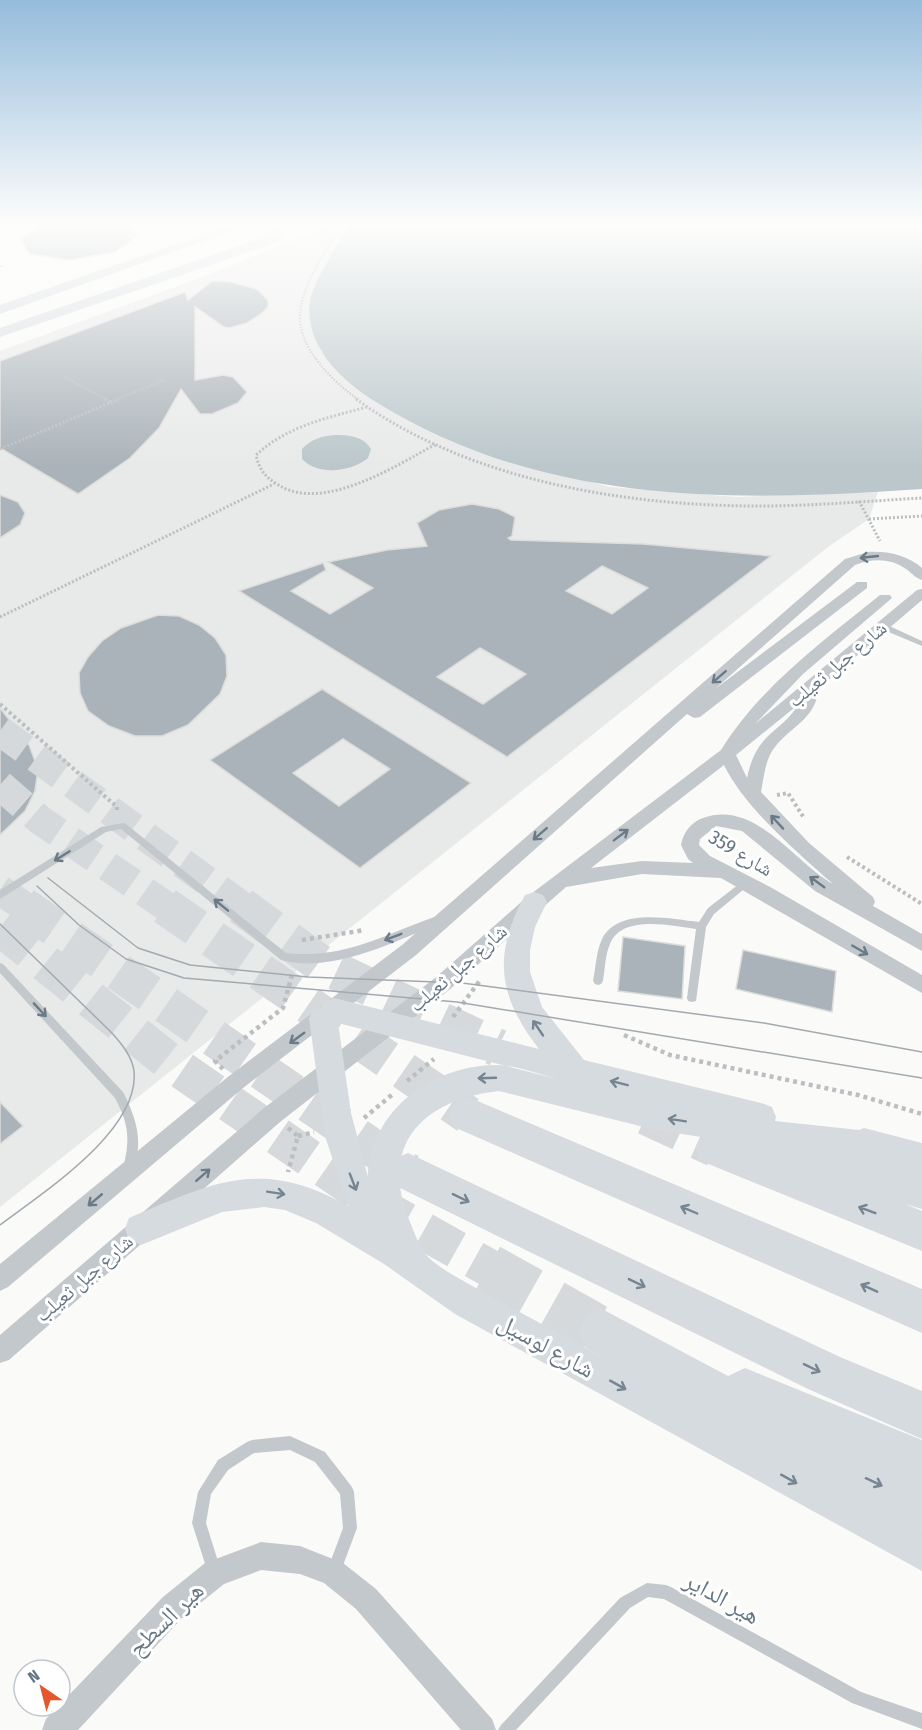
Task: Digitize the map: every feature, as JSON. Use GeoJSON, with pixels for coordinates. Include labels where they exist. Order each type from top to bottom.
{"type":"FeatureCollection","features":[{"type":"Feature","properties":{"kind":"highway"},"geometry":{"type":"LineString","coordinates":[[468,1115],[922,1311]]}},
{"type":"Feature","properties":{"kind":"highway"},"geometry":{"type":"LineString","coordinates":[[922,1190],[780,1147],[715,1148],[922,1231]]}},
{"type":"Feature","properties":{"kind":"highway"},"geometry":{"type":"LineString","coordinates":[[408,1172],[824,1373],[922,1415]]}},
{"type":"Feature","properties":{"kind":"highway"},"geometry":{"type":"LineString","coordinates":[[922,1464],[602,1332],[862,1476],[922,1504]]}},
{"type":"Feature","properties":{"kind":"street"},"geometry":{"type":"LineString","coordinates":[[0,316],[33,306]]}},
{"type":"Feature","properties":{"kind":"street"},"geometry":{"type":"LineString","coordinates":[[0,331],[62,306]]}},
{"type":"Feature","properties":{"kind":"street"},"geometry":{"type":"LineString","coordinates":[[0,331],[75,306]]}},
{"type":"Feature","properties":{"kind":"street"},"geometry":{"type":"LineString","coordinates":[[0,1279],[236,1082],[328,1014],[448,915],[850,562],[863,557],[889,558],[906,563],[922,576]]}},
{"type":"Feature","properties":{"kind":"street"},"geometry":{"type":"LineString","coordinates":[[566,811],[862,585]]}},
{"type":"Feature","properties":{"kind":"street","name":"شارع جبل ثعيلب"},"geometry":{"type":"LineString","coordinates":[[0,1351],[272,1115],[391,1025],[442,984],[534,902],[727,754],[922,593]]}},
{"type":"Feature","properties":{"kind":"street"},"geometry":{"type":"LineString","coordinates":[[885,598],[751,716],[737,734],[727,754],[740,782],[803,848],[899,930]]}},
{"type":"Feature","properties":{"kind":"street"},"geometry":{"type":"LineString","coordinates":[[754,796],[762,755],[770,742],[804,711],[811,696],[810,687]]}},
{"type":"Feature","properties":{"kind":"street","name":"شارع 359"},"geometry":{"type":"LineString","coordinates":[[922,943],[821,886],[748,826],[715,820],[694,831],[690,845],[694,854],[922,985]]}},
{"type":"Feature","properties":{"kind":"street"},"geometry":{"type":"LineString","coordinates":[[556,885],[598,872],[643,867],[689,869],[741,880]]}},
{"type":"Feature","properties":{"kind":"street"},"geometry":{"type":"LineString","coordinates":[[534,902],[524,918],[515,953],[520,991],[538,1030],[576,1072]]}},
{"type":"Feature","properties":{"kind":"street"},"geometry":{"type":"LineString","coordinates":[[328,1014],[391,1025],[922,1157]]}},
{"type":"Feature","properties":{"kind":"street","name":"شارع لوسيل"},"geometry":{"type":"LineString","coordinates":[[328,1014],[337,1126],[347,1165],[369,1218],[382,1240],[415,1268],[467,1302],[922,1551]]}},
{"type":"Feature","properties":{"kind":"street"},"geometry":{"type":"LineString","coordinates":[[415,1268],[388,1209],[383,1184],[383,1158],[395,1132],[415,1107],[451,1085],[475,1079],[499,1078],[656,1116],[797,1138],[880,1146]]}},
{"type":"Feature","properties":{"kind":"street"},"geometry":{"type":"LineString","coordinates":[[141,1228],[213,1198],[257,1190],[283,1194],[308,1202],[415,1268]]}},
{"type":"Feature","properties":{"kind":"street","name":"هير السطح"},"geometry":{"type":"LineString","coordinates":[[57,1730],[173,1607],[215,1573],[261,1556],[300,1560],[333,1573],[366,1599],[482,1730]]}},
{"type":"Feature","properties":{"kind":"lane"},"geometry":{"type":"LineString","coordinates":[[882,626],[922,644]]}},
{"type":"Feature","properties":{"kind":"lane"},"geometry":{"type":"LineString","coordinates":[[0,895],[104,829],[116,825],[123,826],[284,957],[297,959],[337,957],[448,915]]}},
{"type":"Feature","properties":{"kind":"lane"},"geometry":{"type":"LineString","coordinates":[[692,998],[701,926],[711,911],[741,880]]}},
{"type":"Feature","properties":{"kind":"lane"},"geometry":{"type":"LineString","coordinates":[[598,981],[607,939],[623,924],[656,922],[701,926]]}},
{"type":"Feature","properties":{"kind":"lane"},"geometry":{"type":"LineString","coordinates":[[0,968],[119,1095],[131,1117],[134,1134],[126,1174]]}},
{"type":"Feature","properties":{"kind":"lane"},"geometry":{"type":"LineString","coordinates":[[215,1573],[198,1523],[205,1492],[223,1466],[252,1447],[290,1443],[320,1457],[347,1492],[350,1528],[333,1573]]}},
{"type":"Feature","properties":{"kind":"lane","name":"هير الداير"},"geometry":{"type":"LineString","coordinates":[[506,1730],[625,1603],[647,1590],[666,1592],[857,1698],[922,1721]]}},
{"type":"Feature","properties":{"kind":"path"},"geometry":{"type":"LineString","coordinates":[[300,306],[300,324],[313,354],[331,379],[368,407],[410,433],[460,455],[585,490],[628,496],[747,506],[922,498]]}},
{"type":"Feature","properties":{"kind":"path"},"geometry":{"type":"LineString","coordinates":[[64,377],[110,403]]}},
{"type":"Feature","properties":{"kind":"path"},"geometry":{"type":"LineString","coordinates":[[0,449],[164,380]]}},
{"type":"Feature","properties":{"kind":"path"},"geometry":{"type":"LineString","coordinates":[[368,407],[306,424],[268,442],[256,455],[257,466],[274,484],[287,492],[300,494],[334,491],[363,481],[436,444]]}},
{"type":"Feature","properties":{"kind":"path"},"geometry":{"type":"LineString","coordinates":[[0,617],[274,484]]}},
{"type":"Feature","properties":{"kind":"path"},"geometry":{"type":"LineString","coordinates":[[860,501],[889,558]]}},
{"type":"Feature","properties":{"kind":"path"},"geometry":{"type":"LineString","coordinates":[[869,519],[922,516]]}},
{"type":"Feature","properties":{"kind":"path"},"geometry":{"type":"LineString","coordinates":[[0,704],[117,807],[116,825]]}},
{"type":"Feature","properties":{"kind":"path"},"geometry":{"type":"LineString","coordinates":[[754,796],[788,793],[809,824]]}},
{"type":"Feature","properties":{"kind":"path"},"geometry":{"type":"LineString","coordinates":[[843,855],[922,904]]}},
{"type":"Feature","properties":{"kind":"path"},"geometry":{"type":"LineString","coordinates":[[236,1082],[215,1060],[283,1008],[302,940],[379,927],[392,937]]}},
{"type":"Feature","properties":{"kind":"path"},"geometry":{"type":"LineString","coordinates":[[298,1136],[358,1123],[438,1055],[453,1018],[483,976]]}},
{"type":"Feature","properties":{"kind":"path"},"geometry":{"type":"LineString","coordinates":[[624,1035],[670,1055],[858,1095],[922,1114]]}},
{"type":"Feature","properties":{"kind":"path"},"geometry":{"type":"LineString","coordinates":[[272,1115],[298,1136]]}},
{"type":"Feature","properties":{"kind":"path"},"geometry":{"type":"LineString","coordinates":[[283,1194],[298,1136]]}},
{"type":"Feature","properties":{"kind":"shaded area"},"geometry":{"type":"Polygon","coordinates":[[[124,306],[310,306],[311,323],[321,352],[493,457],[610,487],[737,497],[878,492],[869,519],[828,547],[0,1207],[0,351],[124,306]]]}},
{"type":"Feature","properties":{"kind":"shaded area"},"geometry":{"type":"Polygon","coordinates":[[[310,306],[922,306],[922,489],[780,496],[710,495],[641,489],[572,479],[505,461],[440,436],[376,402],[350,384],[319,347],[310,317],[310,306]]]}},
{"type":"Feature","properties":{"kind":"shaded area"},"geometry":{"type":"Polygon","coordinates":[[[335,435],[350,436],[364,441],[371,449],[368,458],[353,466],[335,470],[317,468],[302,459],[302,449],[313,440],[335,435]]]}},
{"type":"Feature","properties":{"kind":"building"},"geometry":{"type":"Polygon","coordinates":[[[148,306],[268,306],[261,314],[247,323],[229,328],[195,307],[195,380],[223,375],[233,377],[247,392],[238,403],[212,414],[200,414],[181,389],[159,428],[130,458],[78,494],[0,448],[0,361],[148,306]]]}},
{"type":"Feature","properties":{"kind":"building"},"geometry":{"type":"Polygon","coordinates":[[[0,495],[18,502],[25,513],[20,525],[0,538],[0,495]]]}},
{"type":"Feature","properties":{"kind":"building"},"geometry":{"type":"Polygon","coordinates":[[[472,504],[499,509],[515,517],[512,536],[508,538],[511,540],[644,544],[771,556],[507,757],[239,591],[323,563],[326,570],[291,591],[330,614],[373,588],[328,562],[387,550],[427,546],[417,523],[439,510],[472,504]],[[602,566],[566,591],[612,614],[648,588],[602,566]],[[480,648],[437,677],[483,704],[526,674],[480,648]]]}},
{"type":"Feature","properties":{"kind":"building"},"geometry":{"type":"Polygon","coordinates":[[[158,615],[179,616],[199,625],[215,638],[226,655],[227,676],[220,694],[188,725],[162,736],[135,736],[109,726],[88,711],[80,693],[79,673],[88,657],[102,641],[121,628],[158,615]]]}},
{"type":"Feature","properties":{"kind":"building"},"geometry":{"type":"Polygon","coordinates":[[[322,689],[471,783],[360,868],[210,760],[322,689]],[[343,739],[293,773],[339,806],[390,769],[343,739]]]}},
{"type":"Feature","properties":{"kind":"building"},"geometry":{"type":"Polygon","coordinates":[[[0,708],[29,745],[38,769],[35,791],[25,811],[0,835],[0,708]]]}},
{"type":"Feature","properties":{"kind":"building"},"geometry":{"type":"Polygon","coordinates":[[[623,937],[685,946],[682,999],[618,991],[623,937]]]}},
{"type":"Feature","properties":{"kind":"building"},"geometry":{"type":"Polygon","coordinates":[[[743,950],[836,971],[832,1012],[736,989],[743,950]]]}},
{"type":"Feature","properties":{"kind":"building"},"geometry":{"type":"Polygon","coordinates":[[[0,1102],[23,1126],[0,1144],[0,1102]]]}},
{"type":"Feature","properties":{"kind":"tunnel"},"geometry":{"type":"LineString","coordinates":[[0,731],[243,907]]}},
{"type":"Feature","properties":{"kind":"tunnel"},"geometry":{"type":"LineString","coordinates":[[0,785],[40,820],[167,907]]}},
{"type":"Feature","properties":{"kind":"tunnel"},"geometry":{"type":"LineString","coordinates":[[0,890],[25,907]]}},
{"type":"Feature","properties":{"kind":"tunnel"},"geometry":{"type":"LineString","coordinates":[[23,906],[408,1172]]}},
{"type":"Feature","properties":{"kind":"tunnel"},"geometry":{"type":"LineString","coordinates":[[165,906],[468,1115]]}},
{"type":"Feature","properties":{"kind":"tunnel"},"geometry":{"type":"LineString","coordinates":[[241,906],[321,964],[498,1048]]}},
{"type":"Feature","properties":{"kind":"tunnel"},"geometry":{"type":"LineString","coordinates":[[0,927],[167,1060],[382,1208],[491,1269]]}},
{"type":"Feature","properties":{"kind":"tunnel"},"geometry":{"type":"LineString","coordinates":[[646,1116],[715,1148]]}},
{"type":"Feature","properties":{"kind":"tunnel"},"geometry":{"type":"LineString","coordinates":[[488,1268],[602,1332]]}},
{"type":"Feature","properties":{"kind":"tram line"},"geometry":{"type":"LineString","coordinates":[[48,878],[138,948],[190,965],[308,977],[462,983],[764,1023],[922,1052]]}},
{"type":"Feature","properties":{"kind":"tram line"},"geometry":{"type":"LineString","coordinates":[[37,886],[79,925],[126,959],[184,978],[457,1002],[922,1078]]}},
{"type":"Feature","properties":{"kind":"tram line"},"geometry":{"type":"LineString","coordinates":[[0,924],[111,1032],[128,1055],[134,1071],[132,1094],[122,1116],[105,1138],[62,1178],[0,1225]]}}]}
